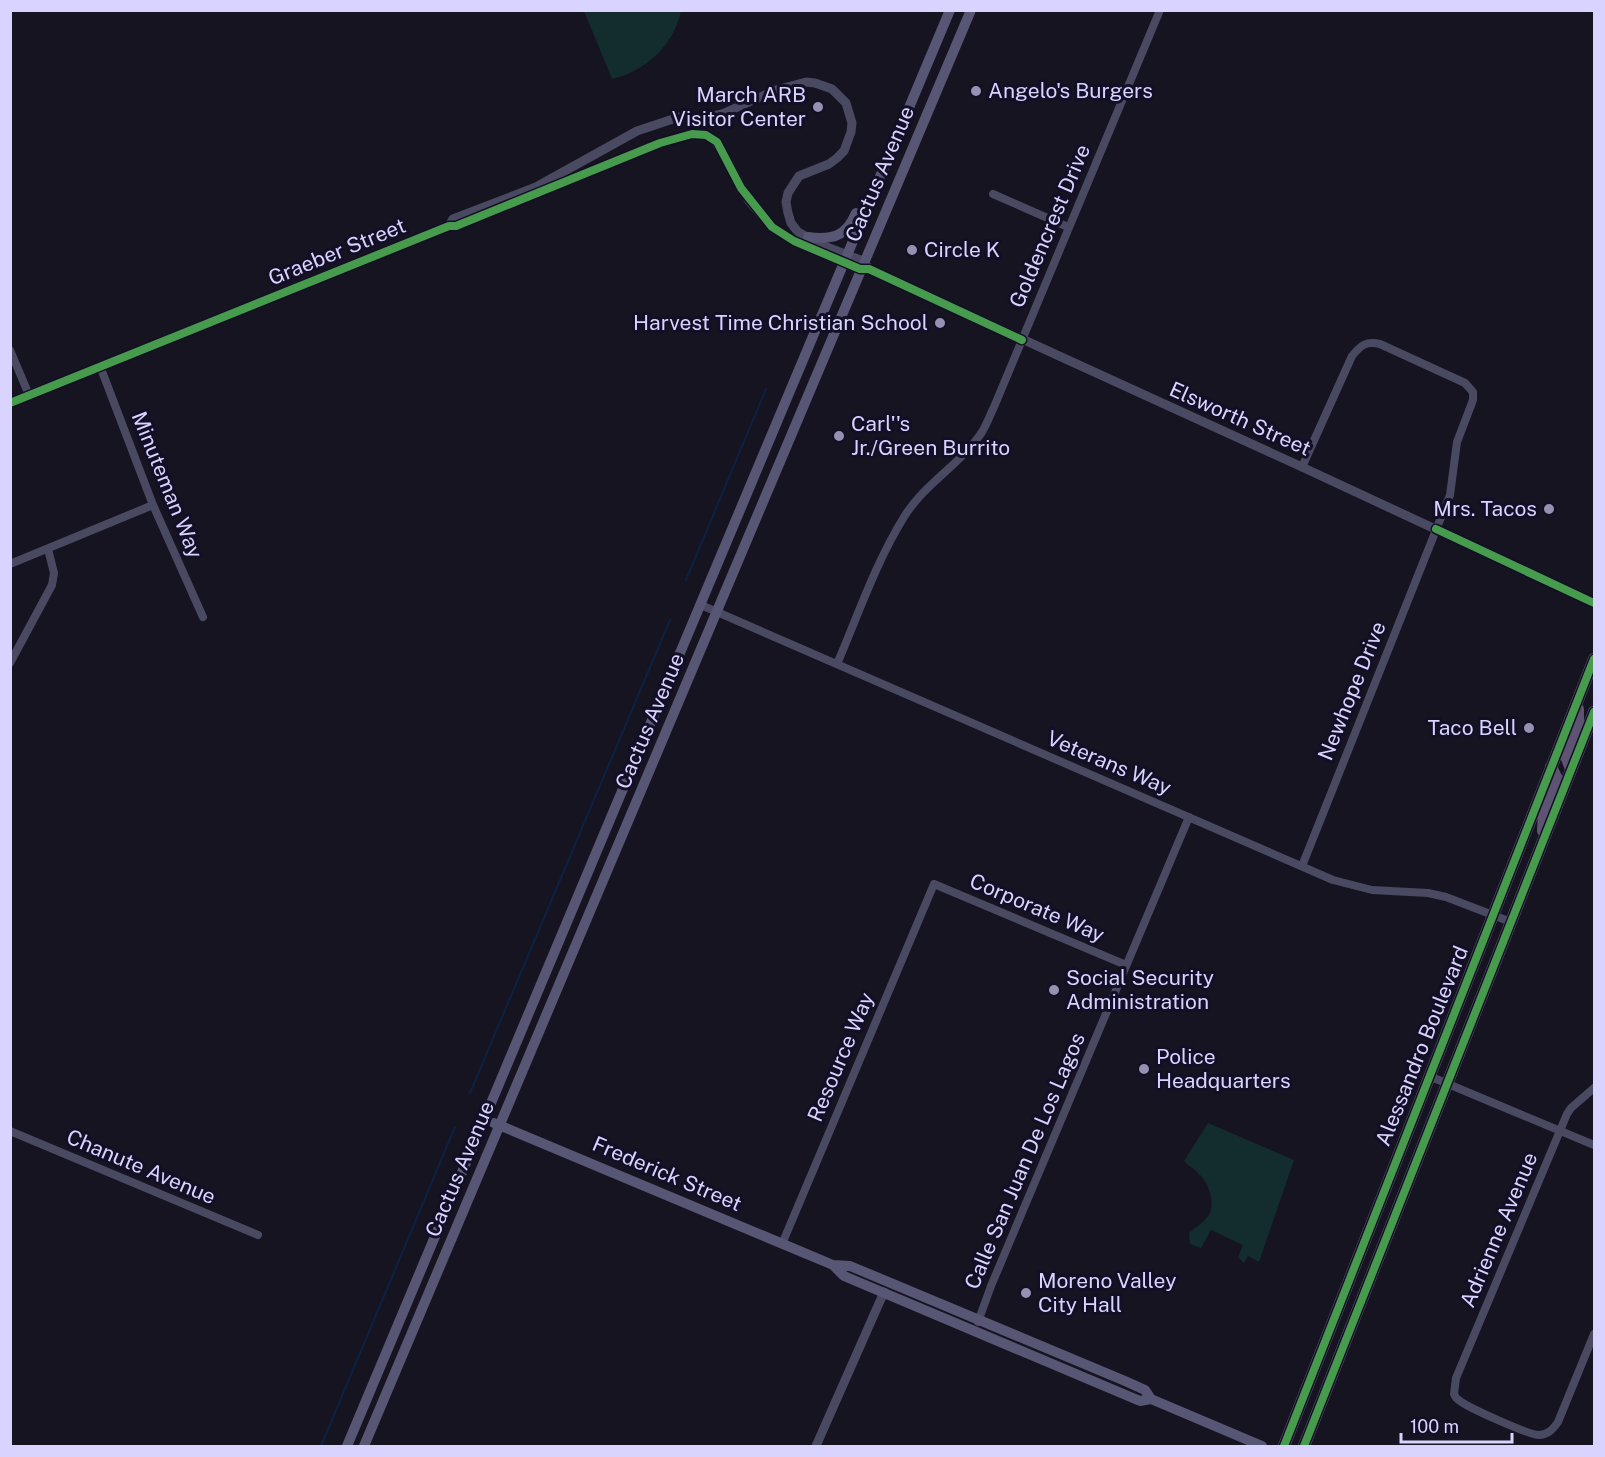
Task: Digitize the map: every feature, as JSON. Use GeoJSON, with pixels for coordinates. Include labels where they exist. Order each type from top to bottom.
{"type":"FeatureCollection","features":[{"type":"Feature","properties":{"kind":"main road","name":"Cactus Avenue"},"geometry":{"type":"LineString","coordinates":[[347,1446],[821,322],[845,259],[950,10]]}},
{"type":"Feature","properties":{"kind":"main road","name":"Cactus Avenue"},"geometry":{"type":"LineString","coordinates":[[364,1446],[971,10]]}},
{"type":"Feature","properties":{"kind":"main road"},"geometry":{"type":"LineString","coordinates":[[808,237],[825,239],[846,230],[879,177]]}},
{"type":"Feature","properties":{"kind":"main road","name":"Alessandro Boulevard"},"geometry":{"type":"LineString","coordinates":[[1284,1446],[1594,659]]}},
{"type":"Feature","properties":{"kind":"main road"},"geometry":{"type":"LineString","coordinates":[[1571,769],[1566,756],[1578,724],[1578,701]]}},
{"type":"Feature","properties":{"kind":"main road","name":"Alessandro Boulevard"},"geometry":{"type":"LineString","coordinates":[[1304,1446],[1594,712]]}},
{"type":"Feature","properties":{"kind":"main road"},"geometry":{"type":"LineString","coordinates":[[1542,844],[1544,811],[1557,779],[1551,767]]}},
{"type":"Feature","properties":{"kind":"main road","name":"Frederick Street"},"geometry":{"type":"LineString","coordinates":[[485,1119],[833,1265],[850,1266],[977,1325],[1050,1363],[1140,1401],[1151,1399]]}},
{"type":"Feature","properties":{"kind":"main road","name":"Frederick Street"},"geometry":{"type":"LineString","coordinates":[[833,1265],[844,1276],[884,1292],[1125,1381],[1144,1390],[1151,1399],[1262,1446]]}},
{"type":"Feature","properties":{"kind":"main road"},"geometry":{"type":"LineString","coordinates":[[1050,1363],[1061,1362],[1117,1384],[1125,1381]]}},
{"type":"Feature","properties":{"kind":"street","name":"Goldencrest Drive"},"geometry":{"type":"LineString","coordinates":[[837,664],[881,561],[904,517],[920,496],[982,432],[1160,10]]}},
{"type":"Feature","properties":{"kind":"street","name":"Graeber Street"},"geometry":{"type":"LineString","coordinates":[[448,226],[453,219],[536,187],[637,131],[679,117],[701,119],[722,114],[776,90],[806,82],[825,85],[846,103],[852,123],[849,142],[837,158],[829,164],[799,176],[787,197]]}},
{"type":"Feature","properties":{"kind":"street","name":"Graeber Street"},"geometry":{"type":"LineString","coordinates":[[10,403],[448,226],[456,226],[677,138],[698,134],[712,138],[723,152],[745,195],[772,227],[794,241],[845,259]]}},
{"type":"Feature","properties":{"kind":"street"},"geometry":{"type":"LineString","coordinates":[[787,180],[786,202],[791,223],[798,232],[845,259]]}},
{"type":"Feature","properties":{"kind":"street"},"geometry":{"type":"LineString","coordinates":[[993,195],[1068,227]]}},
{"type":"Feature","properties":{"kind":"street","name":"Elsworth Street"},"geometry":{"type":"LineString","coordinates":[[845,259],[1594,603]]}},
{"type":"Feature","properties":{"kind":"street","name":"Newhope Drive"},"geometry":{"type":"LineString","coordinates":[[1302,467],[1352,356],[1361,345],[1371,342],[1380,344],[1468,385],[1473,392],[1473,400],[1457,442],[1450,495],[1302,866]]}},
{"type":"Feature","properties":{"kind":"street"},"geometry":{"type":"LineString","coordinates":[[10,350],[29,395]]}},
{"type":"Feature","properties":{"kind":"street","name":"Minuteman Way"},"geometry":{"type":"LineString","coordinates":[[100,366],[153,505],[203,617]]}},
{"type":"Feature","properties":{"kind":"street"},"geometry":{"type":"LineString","coordinates":[[10,564],[153,505]]}},
{"type":"Feature","properties":{"kind":"street"},"geometry":{"type":"LineString","coordinates":[[10,663],[52,585],[54,573],[48,549]]}},
{"type":"Feature","properties":{"kind":"street","name":"Veterans Way"},"geometry":{"type":"LineString","coordinates":[[701,606],[1302,866],[1356,887],[1428,893],[1446,897],[1511,922]]}},
{"type":"Feature","properties":{"kind":"street","name":"Calle San Juan De Los Lagos"},"geometry":{"type":"LineString","coordinates":[[977,1325],[991,1286],[1189,817]]}},
{"type":"Feature","properties":{"kind":"street","name":"Corporate Way"},"geometry":{"type":"LineString","coordinates":[[934,884],[1126,965]]}},
{"type":"Feature","properties":{"kind":"street","name":"Resource Way"},"geometry":{"type":"LineString","coordinates":[[782,1244],[934,884]]}},
{"type":"Feature","properties":{"kind":"street"},"geometry":{"type":"LineString","coordinates":[[1429,1076],[1594,1145]]}},
{"type":"Feature","properties":{"kind":"street","name":"Adrienne Avenue"},"geometry":{"type":"LineString","coordinates":[[1594,1088],[1571,1108],[1560,1131],[1456,1378],[1454,1395],[1463,1403],[1533,1434],[1546,1433],[1558,1422],[1594,1334]]}},
{"type":"Feature","properties":{"kind":"street","name":"Chanute Avenue"},"geometry":{"type":"LineString","coordinates":[[10,1131],[258,1235]]}},
{"type":"Feature","properties":{"kind":"street"},"geometry":{"type":"LineString","coordinates":[[816,1446],[884,1292]]}},
{"type":"Feature","properties":{"kind":"green space"},"geometry":{"type":"Polygon","coordinates":[[[584,11],[681,11],[672,35],[657,55],[636,70],[612,79],[584,11]]]}},
{"type":"Feature","properties":{"kind":"green space"},"geometry":{"type":"Polygon","coordinates":[[[1208,1123],[1294,1160],[1259,1262],[1248,1256],[1244,1263],[1238,1257],[1243,1245],[1211,1230],[1201,1248],[1190,1244],[1189,1233],[1208,1216],[1212,1203],[1205,1181],[1184,1161],[1208,1123]]]}},
{"type":"Feature","properties":{"kind":"waterway"},"geometry":{"type":"LineString","coordinates":[[686,580],[766,389]]}},
{"type":"Feature","properties":{"kind":"waterway"},"geometry":{"type":"LineString","coordinates":[[470,1093],[670,620]]}},
{"type":"Feature","properties":{"kind":"waterway"},"geometry":{"type":"LineString","coordinates":[[321,1446],[455,1127]]}},
{"type":"Feature","properties":{"kind":"cycle path"},"geometry":{"type":"LineString","coordinates":[[10,403],[449,226],[456,226],[660,143],[692,134],[706,135],[717,142],[741,188],[772,227],[794,241],[860,269],[869,269],[1022,340]]}},
{"type":"Feature","properties":{"kind":"cycle path"},"geometry":{"type":"LineString","coordinates":[[1436,529],[1594,603]]}},
{"type":"Feature","properties":{"kind":"cycle path"},"geometry":{"type":"LineString","coordinates":[[1284,1446],[1594,659]]}},
{"type":"Feature","properties":{"kind":"cycle path"},"geometry":{"type":"LineString","coordinates":[[1304,1446],[1594,712]]}},
{"type":"Feature","properties":{"kind":"place","name":"Angelo's Burgers"},"geometry":{"type":"Point","coordinates":[976,91]}},
{"type":"Feature","properties":{"kind":"place","name":"March ARB Visitor Center"},"geometry":{"type":"Point","coordinates":[818,107]}},
{"type":"Feature","properties":{"kind":"place","name":"Circle K"},"geometry":{"type":"Point","coordinates":[912,250]}},
{"type":"Feature","properties":{"kind":"place","name":"Harvest Time Christian School"},"geometry":{"type":"Point","coordinates":[940,323]}},
{"type":"Feature","properties":{"kind":"place","name":"Carl''s Jr./Green Burrito"},"geometry":{"type":"Point","coordinates":[839,436]}},
{"type":"Feature","properties":{"kind":"place","name":"Mrs. Tacos"},"geometry":{"type":"Point","coordinates":[1549,509]}},
{"type":"Feature","properties":{"kind":"place","name":"Taco Bell"},"geometry":{"type":"Point","coordinates":[1529,728]}},
{"type":"Feature","properties":{"kind":"place","name":"Social Security Administration"},"geometry":{"type":"Point","coordinates":[1054,990]}},
{"type":"Feature","properties":{"kind":"place","name":"Police Headquarters"},"geometry":{"type":"Point","coordinates":[1144,1069]}},
{"type":"Feature","properties":{"kind":"place","name":"Moreno Valley City Hall"},"geometry":{"type":"Point","coordinates":[1026,1293]}}]}
